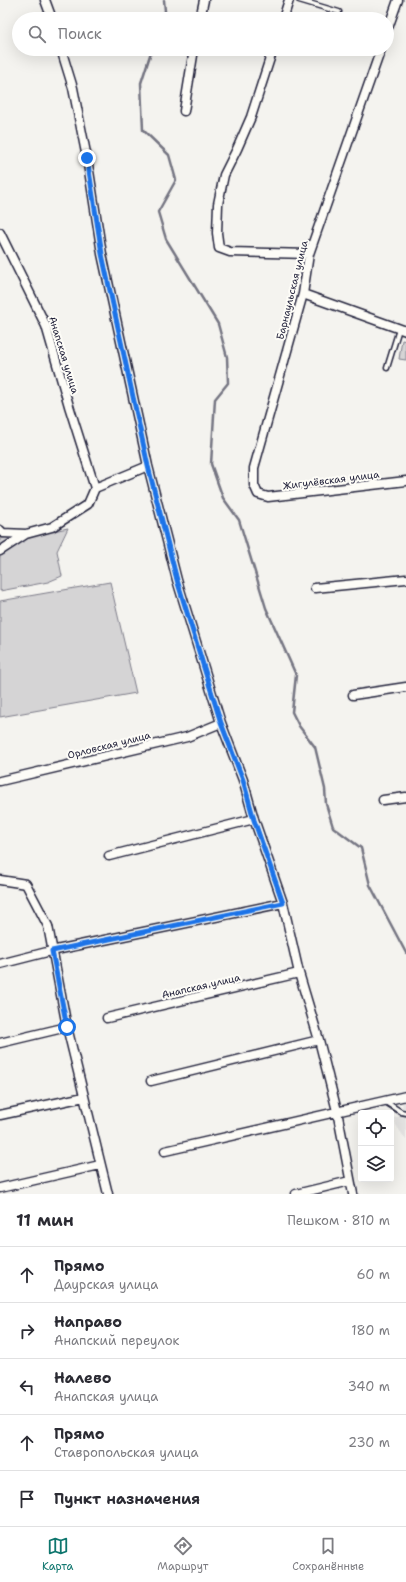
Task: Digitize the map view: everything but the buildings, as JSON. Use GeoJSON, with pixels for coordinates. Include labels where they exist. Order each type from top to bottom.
{"type":"FeatureCollection","features":[{"type":"Feature","properties":{"kind":"street"},"geometry":{"type":"LineString","coordinates":[[45,0],[49,12]]}},
{"type":"Feature","properties":{"kind":"street"},"geometry":{"type":"LineString","coordinates":[[201,12],[204,0]]}},
{"type":"Feature","properties":{"kind":"street"},"geometry":{"type":"LineString","coordinates":[[285,12],[289,0]]}},
{"type":"Feature","properties":{"kind":"street"},"geometry":{"type":"LineString","coordinates":[[394,12],[398,0]]}},
{"type":"Feature","properties":{"kind":"street"},"geometry":{"type":"LineString","coordinates":[[63,56],[73,88],[87,158],[102,254],[148,466],[177,580],[221,723],[243,780],[254,820],[283,903],[299,973],[319,1040],[337,1111],[353,1194]]}},
{"type":"Feature","properties":{"kind":"street"},"geometry":{"type":"LineString","coordinates":[[184,111],[193,56]]}},
{"type":"Feature","properties":{"kind":"street"},"geometry":{"type":"LineString","coordinates":[[271,56],[251,117],[224,175],[218,204],[217,233],[219,248],[230,252],[309,254]]}},
{"type":"Feature","properties":{"kind":"street","name":"Барнаульская улица"},"geometry":{"type":"LineString","coordinates":[[258,494],[254,484],[254,468],[303,294],[309,254],[379,56]]}},
{"type":"Feature","properties":{"kind":"street","name":"Анапская улица"},"geometry":{"type":"LineString","coordinates":[[0,233],[46,326],[95,488]]}},
{"type":"Feature","properties":{"kind":"street"},"geometry":{"type":"LineString","coordinates":[[303,294],[403,330]]}},
{"type":"Feature","properties":{"kind":"street"},"geometry":{"type":"LineString","coordinates":[[0,530],[3,533],[26,534],[52,527],[88,504],[95,488],[148,466]]}},
{"type":"Feature","properties":{"kind":"street","name":"Жигулёвская улица"},"geometry":{"type":"LineString","coordinates":[[258,494],[268,497],[280,496],[406,481]]}},
{"type":"Feature","properties":{"kind":"street"},"geometry":{"type":"LineString","coordinates":[[0,551],[26,534]]}},
{"type":"Feature","properties":{"kind":"street"},"geometry":{"type":"LineString","coordinates":[[315,588],[406,579]]}},
{"type":"Feature","properties":{"kind":"street"},"geometry":{"type":"LineString","coordinates":[[353,696],[406,687]]}},
{"type":"Feature","properties":{"kind":"street","name":"Орловская улица"},"geometry":{"type":"LineString","coordinates":[[0,781],[187,737],[221,723]]}},
{"type":"Feature","properties":{"kind":"street"},"geometry":{"type":"LineString","coordinates":[[383,800],[406,797]]}},
{"type":"Feature","properties":{"kind":"street"},"geometry":{"type":"LineString","coordinates":[[108,856],[254,820]]}},
{"type":"Feature","properties":{"kind":"street"},"geometry":{"type":"LineString","coordinates":[[0,880],[26,884],[48,926],[67,1027],[108,1194]]}},
{"type":"Feature","properties":{"kind":"street"},"geometry":{"type":"LineString","coordinates":[[0,964],[52,951],[283,903]]}},
{"type":"Feature","properties":{"kind":"street","name":"Анапская улица"},"geometry":{"type":"LineString","coordinates":[[107,1018],[299,973]]}},
{"type":"Feature","properties":{"kind":"street"},"geometry":{"type":"LineString","coordinates":[[0,1043],[67,1027]]}},
{"type":"Feature","properties":{"kind":"street"},"geometry":{"type":"LineString","coordinates":[[151,1081],[319,1040]]}},
{"type":"Feature","properties":{"kind":"street"},"geometry":{"type":"LineString","coordinates":[[165,1151],[406,1096]]}},
{"type":"Feature","properties":{"kind":"street"},"geometry":{"type":"LineString","coordinates":[[0,1115],[84,1097]]}},
{"type":"Feature","properties":{"kind":"street"},"geometry":{"type":"LineString","coordinates":[[0,1188],[100,1165]]}},
{"type":"Feature","properties":{"kind":"street"},"geometry":{"type":"LineString","coordinates":[[296,1194],[350,1181]]}},
{"type":"Feature","properties":{"kind":"lane"},"geometry":{"type":"LineString","coordinates":[[299,0],[339,12]]}},
{"type":"Feature","properties":{"kind":"lane"},"geometry":{"type":"LineString","coordinates":[[387,368],[403,330]]}},
{"type":"Feature","properties":{"kind":"lane"},"geometry":{"type":"LineString","coordinates":[[384,1101],[401,1112],[406,1112]]}},
{"type":"Feature","properties":{"kind":"shaded area"},"geometry":{"type":"Polygon","coordinates":[[[402,340],[406,341],[406,360],[399,359],[402,340]]]}},
{"type":"Feature","properties":{"kind":"shaded area"},"geometry":{"type":"Polygon","coordinates":[[[68,528],[57,551],[62,576],[48,582],[0,591],[0,538],[34,535],[68,528]]]}},
{"type":"Feature","properties":{"kind":"shaded area"},"geometry":{"type":"Polygon","coordinates":[[[110,582],[136,693],[0,717],[0,601],[110,582]]]}},
{"type":"Feature","properties":{"kind":"shaded area"},"geometry":{"type":"Polygon","coordinates":[[[403,1101],[406,1101],[406,1140],[396,1125],[394,1118],[401,1115],[403,1101]]]}},
{"type":"Feature","properties":{"kind":"waterway"},"geometry":{"type":"LineString","coordinates":[[164,0],[165,12]]}},
{"type":"Feature","properties":{"kind":"waterway"},"geometry":{"type":"LineString","coordinates":[[150,56],[141,83],[143,130],[169,155],[176,180],[158,212],[166,239],[218,324],[227,357],[228,383],[215,399],[211,464],[223,498],[239,520],[266,608],[296,675],[292,712],[299,726],[315,747],[325,789],[326,804],[333,827],[361,848],[370,885],[406,953]]}},
{"type":"Feature","properties":{"kind":"route"},"geometry":{"type":"LineString","coordinates":[[67,1027],[52,951],[283,903],[254,820],[243,780],[221,723],[177,580],[148,466],[102,254],[87,158]]}}]}
